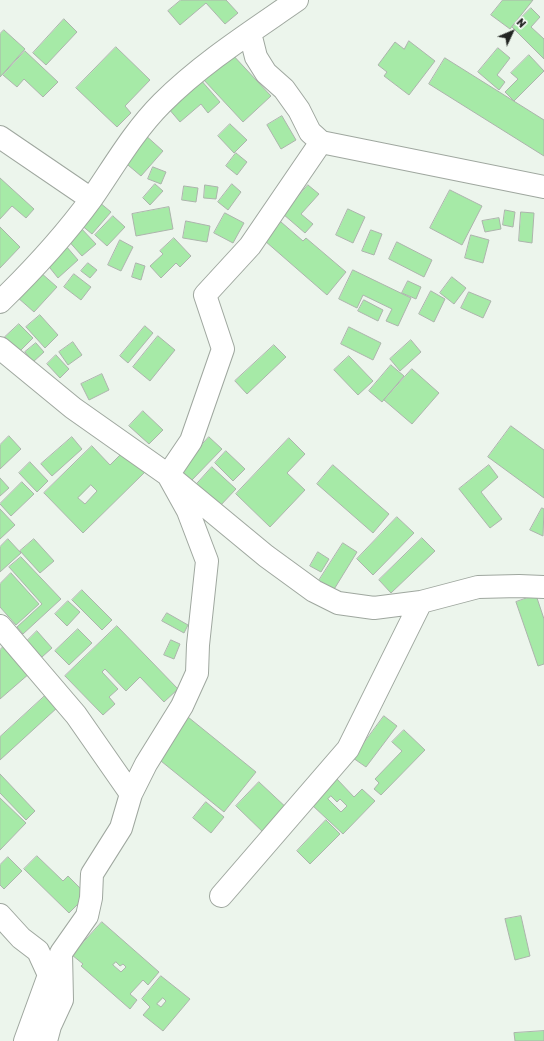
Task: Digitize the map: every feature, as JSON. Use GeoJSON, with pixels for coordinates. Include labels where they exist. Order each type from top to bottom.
{"type":"FeatureCollection","features":[{"type":"Feature","properties":{"kind":"street"},"geometry":{"type":"LineString","coordinates":[[0,302],[32,272],[91,199],[127,145],[162,103],[216,56],[250,33],[282,3]]}},
{"type":"Feature","properties":{"kind":"street"},"geometry":{"type":"LineString","coordinates":[[250,33],[256,57],[266,73],[284,89],[299,110],[310,132],[320,142],[544,187]]}},
{"type":"Feature","properties":{"kind":"street"},"geometry":{"type":"LineString","coordinates":[[0,137],[91,199]]}},
{"type":"Feature","properties":{"kind":"street"},"geometry":{"type":"LineString","coordinates":[[168,475],[191,441],[223,349],[205,295],[250,246],[320,142]]}},
{"type":"Feature","properties":{"kind":"street"},"geometry":{"type":"LineString","coordinates":[[0,348],[73,408],[168,475],[266,556],[314,590],[338,603],[374,608],[421,602],[478,587],[544,587]]}},
{"type":"Feature","properties":{"kind":"street"},"geometry":{"type":"LineString","coordinates":[[46,1041],[50,1026],[62,1000],[61,953],[87,916],[91,898],[92,874],[121,828],[131,794],[146,764],[182,706],[197,673],[198,645],[207,561],[188,511],[168,475]]}},
{"type":"Feature","properties":{"kind":"street"},"geometry":{"type":"LineString","coordinates":[[221,896],[348,749],[421,602]]}},
{"type":"Feature","properties":{"kind":"street"},"geometry":{"type":"LineString","coordinates":[[0,626],[76,715],[131,794]]}},
{"type":"Feature","properties":{"kind":"street"},"geometry":{"type":"LineString","coordinates":[[0,907],[61,953]]}},
{"type":"Feature","properties":{"kind":"street"},"geometry":{"type":"LineString","coordinates":[[0,915],[21,938],[38,951],[49,975],[25,1041]]}},
{"type":"Feature","properties":{"kind":"building"},"geometry":{"type":"Polygon","coordinates":[[[181,0],[226,0],[238,13],[225,24],[206,3],[180,25],[168,11],[181,0]]]}},
{"type":"Feature","properties":{"kind":"building"},"geometry":{"type":"Polygon","coordinates":[[[503,0],[533,0],[510,29],[491,15],[503,0]]]}},
{"type":"Feature","properties":{"kind":"building"},"geometry":{"type":"Polygon","coordinates":[[[531,8],[540,17],[531,27],[544,39],[544,59],[512,27],[531,8]]]}},
{"type":"Feature","properties":{"kind":"building"},"geometry":{"type":"Polygon","coordinates":[[[64,19],[77,32],[46,65],[33,53],[64,19]]]}},
{"type":"Feature","properties":{"kind":"building"},"geometry":{"type":"Polygon","coordinates":[[[4,30],[25,49],[0,77],[0,34],[4,30]]]}},
{"type":"Feature","properties":{"kind":"building"},"geometry":{"type":"Polygon","coordinates":[[[409,41],[435,61],[409,95],[384,76],[387,72],[378,65],[395,42],[404,49],[409,41]]]}},
{"type":"Feature","properties":{"kind":"building"},"geometry":{"type":"Polygon","coordinates":[[[116,47],[150,80],[125,106],[131,113],[117,127],[76,88],[116,47]]]}},
{"type":"Feature","properties":{"kind":"building"},"geometry":{"type":"Polygon","coordinates":[[[498,48],[510,58],[497,75],[505,82],[499,90],[478,72],[498,48]]]}},
{"type":"Feature","properties":{"kind":"building"},"geometry":{"type":"Polygon","coordinates":[[[25,51],[58,82],[43,97],[24,79],[17,87],[3,75],[25,51]]]}},
{"type":"Feature","properties":{"kind":"building"},"geometry":{"type":"Polygon","coordinates":[[[231,53],[271,96],[243,122],[203,79],[231,53]]]}},
{"type":"Feature","properties":{"kind":"building"},"geometry":{"type":"Polygon","coordinates":[[[529,55],[544,71],[514,101],[505,92],[518,79],[511,73],[529,55]]]}},
{"type":"Feature","properties":{"kind":"building"},"geometry":{"type":"Polygon","coordinates":[[[445,58],[544,120],[544,156],[429,84],[445,58]]]}},
{"type":"Feature","properties":{"kind":"building"},"geometry":{"type":"Polygon","coordinates":[[[200,79],[220,102],[208,113],[201,104],[180,122],[168,108],[200,79]]]}},
{"type":"Feature","properties":{"kind":"building"},"geometry":{"type":"Polygon","coordinates":[[[282,116],[296,140],[281,149],[267,125],[282,116]]]}},
{"type":"Feature","properties":{"kind":"building"},"geometry":{"type":"Polygon","coordinates":[[[230,124],[247,140],[234,153],[218,136],[230,124]]]}},
{"type":"Feature","properties":{"kind":"building"},"geometry":{"type":"Polygon","coordinates":[[[144,134],[163,151],[141,176],[122,160],[144,134]]]}},
{"type":"Feature","properties":{"kind":"building"},"geometry":{"type":"Polygon","coordinates":[[[236,153],[247,162],[237,175],[226,166],[236,153]]]}},
{"type":"Feature","properties":{"kind":"building"},"geometry":{"type":"Polygon","coordinates":[[[153,167],[166,172],[161,184],[148,179],[153,167]]]}},
{"type":"Feature","properties":{"kind":"building"},"geometry":{"type":"Polygon","coordinates":[[[0,178],[34,209],[26,218],[12,206],[0,219],[0,178]]]}},
{"type":"Feature","properties":{"kind":"building"},"geometry":{"type":"Polygon","coordinates":[[[155,184],[163,191],[150,205],[143,198],[155,184]]]}},
{"type":"Feature","properties":{"kind":"building"},"geometry":{"type":"Polygon","coordinates":[[[232,184],[241,192],[228,210],[218,202],[232,184]]]}},
{"type":"Feature","properties":{"kind":"building"},"geometry":{"type":"Polygon","coordinates":[[[205,185],[218,187],[216,199],[204,198],[205,185]]]}},
{"type":"Feature","properties":{"kind":"building"},"geometry":{"type":"Polygon","coordinates":[[[308,185],[319,194],[301,214],[313,224],[305,233],[283,214],[308,185]]]}},
{"type":"Feature","properties":{"kind":"building"},"geometry":{"type":"Polygon","coordinates":[[[184,186],[198,188],[196,202],[182,200],[184,186]]]}},
{"type":"Feature","properties":{"kind":"building"},"geometry":{"type":"Polygon","coordinates":[[[450,190],[482,206],[462,245],[430,228],[450,190]]]}},
{"type":"Feature","properties":{"kind":"building"},"geometry":{"type":"Polygon","coordinates":[[[99,202],[111,212],[92,234],[80,224],[99,202]]]}},
{"type":"Feature","properties":{"kind":"building"},"geometry":{"type":"Polygon","coordinates":[[[169,207],[173,229],[136,236],[132,214],[169,207]]]}},
{"type":"Feature","properties":{"kind":"building"},"geometry":{"type":"Polygon","coordinates":[[[348,209],[365,217],[353,243],[336,235],[348,209]]]}},
{"type":"Feature","properties":{"kind":"building"},"geometry":{"type":"Polygon","coordinates":[[[505,210],[515,212],[513,227],[503,225],[505,210]]]}},
{"type":"Feature","properties":{"kind":"building"},"geometry":{"type":"Polygon","coordinates":[[[521,212],[534,213],[532,243],[519,241],[521,212]]]}},
{"type":"Feature","properties":{"kind":"building"},"geometry":{"type":"Polygon","coordinates":[[[225,213],[244,223],[233,243],[214,233],[225,213]]]}},
{"type":"Feature","properties":{"kind":"building"},"geometry":{"type":"Polygon","coordinates":[[[113,216],[125,227],[107,246],[95,235],[113,216]]]}},
{"type":"Feature","properties":{"kind":"building"},"geometry":{"type":"Polygon","coordinates":[[[499,218],[501,229],[485,232],[482,221],[499,218]]]}},
{"type":"Feature","properties":{"kind":"building"},"geometry":{"type":"Polygon","coordinates":[[[186,221],[210,226],[207,242],[183,238],[186,221]]]}},
{"type":"Feature","properties":{"kind":"building"},"geometry":{"type":"Polygon","coordinates":[[[281,222],[303,241],[306,238],[346,272],[327,295],[265,241],[281,222]]]}},
{"type":"Feature","properties":{"kind":"building"},"geometry":{"type":"Polygon","coordinates":[[[79,226],[96,244],[82,256],[66,238],[79,226]]]}},
{"type":"Feature","properties":{"kind":"building"},"geometry":{"type":"Polygon","coordinates":[[[0,227],[20,247],[0,268],[0,227]]]}},
{"type":"Feature","properties":{"kind":"building"},"geometry":{"type":"Polygon","coordinates":[[[371,230],[382,234],[374,255],[362,251],[371,230]]]}},
{"type":"Feature","properties":{"kind":"building"},"geometry":{"type":"Polygon","coordinates":[[[471,235],[489,240],[483,263],[465,258],[471,235]]]}},
{"type":"Feature","properties":{"kind":"building"},"geometry":{"type":"Polygon","coordinates":[[[174,238],[191,256],[180,267],[176,263],[161,278],[150,266],[163,254],[160,251],[174,238]]]}},
{"type":"Feature","properties":{"kind":"building"},"geometry":{"type":"Polygon","coordinates":[[[120,240],[133,247],[121,271],[108,265],[120,240]]]}},
{"type":"Feature","properties":{"kind":"building"},"geometry":{"type":"Polygon","coordinates":[[[397,242],[432,260],[424,277],[389,259],[397,242]]]}},
{"type":"Feature","properties":{"kind":"building"},"geometry":{"type":"Polygon","coordinates":[[[66,246],[78,260],[58,278],[46,263],[66,246]]]}},
{"type":"Feature","properties":{"kind":"building"},"geometry":{"type":"Polygon","coordinates":[[[88,263],[97,270],[90,278],[81,271],[88,263]]]}},
{"type":"Feature","properties":{"kind":"building"},"geometry":{"type":"Polygon","coordinates":[[[136,263],[145,266],[141,280],[132,277],[136,263]]]}},
{"type":"Feature","properties":{"kind":"building"},"geometry":{"type":"Polygon","coordinates":[[[353,270],[411,298],[398,326],[386,321],[392,309],[363,295],[357,308],[339,299],[353,270]]]}},
{"type":"Feature","properties":{"kind":"building"},"geometry":{"type":"Polygon","coordinates":[[[40,272],[57,287],[34,312],[17,297],[40,272]]]}},
{"type":"Feature","properties":{"kind":"building"},"geometry":{"type":"Polygon","coordinates":[[[74,274],[91,287],[81,300],[64,287],[74,274]]]}},
{"type":"Feature","properties":{"kind":"building"},"geometry":{"type":"Polygon","coordinates":[[[452,277],[466,288],[454,304],[440,293],[452,277]]]}},
{"type":"Feature","properties":{"kind":"building"},"geometry":{"type":"Polygon","coordinates":[[[408,281],[421,287],[416,299],[402,293],[408,281]]]}},
{"type":"Feature","properties":{"kind":"building"},"geometry":{"type":"Polygon","coordinates":[[[431,291],[445,299],[434,322],[419,314],[431,291]]]}},
{"type":"Feature","properties":{"kind":"building"},"geometry":{"type":"Polygon","coordinates":[[[469,292],[491,301],[483,318],[461,308],[469,292]]]}},
{"type":"Feature","properties":{"kind":"building"},"geometry":{"type":"Polygon","coordinates":[[[364,300],[383,310],[378,321],[358,311],[364,300]]]}},
{"type":"Feature","properties":{"kind":"building"},"geometry":{"type":"Polygon","coordinates":[[[40,315],[58,335],[45,348],[26,327],[40,315]]]}},
{"type":"Feature","properties":{"kind":"building"},"geometry":{"type":"Polygon","coordinates":[[[19,324],[33,338],[19,352],[5,337],[19,324]]]}},
{"type":"Feature","properties":{"kind":"building"},"geometry":{"type":"Polygon","coordinates":[[[145,326],[153,333],[128,363],[120,356],[145,326]]]}},
{"type":"Feature","properties":{"kind":"building"},"geometry":{"type":"Polygon","coordinates":[[[349,327],[381,343],[373,360],[341,344],[349,327]]]}},
{"type":"Feature","properties":{"kind":"building"},"geometry":{"type":"Polygon","coordinates":[[[158,336],[175,350],[150,381],[133,367],[158,336]]]}},
{"type":"Feature","properties":{"kind":"building"},"geometry":{"type":"Polygon","coordinates":[[[411,340],[421,352],[400,371],[390,359],[411,340]]]}},
{"type":"Feature","properties":{"kind":"building"},"geometry":{"type":"Polygon","coordinates":[[[73,342],[82,355],[68,365],[59,352],[73,342]]]}},
{"type":"Feature","properties":{"kind":"building"},"geometry":{"type":"Polygon","coordinates":[[[36,343],[44,352],[33,362],[25,352],[36,343]]]}},
{"type":"Feature","properties":{"kind":"building"},"geometry":{"type":"Polygon","coordinates":[[[274,345],[286,357],[247,394],[235,381],[274,345]]]}},
{"type":"Feature","properties":{"kind":"building"},"geometry":{"type":"Polygon","coordinates":[[[56,355],[69,369],[60,378],[47,364],[56,355]]]}},
{"type":"Feature","properties":{"kind":"building"},"geometry":{"type":"Polygon","coordinates":[[[349,356],[373,381],[358,395],[334,370],[349,356]]]}},
{"type":"Feature","properties":{"kind":"building"},"geometry":{"type":"Polygon","coordinates":[[[391,365],[404,376],[382,402],[369,391],[391,365]]]}},
{"type":"Feature","properties":{"kind":"building"},"geometry":{"type":"Polygon","coordinates":[[[412,369],[439,393],[412,424],[384,400],[412,369]]]}},
{"type":"Feature","properties":{"kind":"building"},"geometry":{"type":"Polygon","coordinates":[[[102,374],[109,390],[89,400],[81,384],[102,374]]]}},
{"type":"Feature","properties":{"kind":"building"},"geometry":{"type":"Polygon","coordinates":[[[143,411],[163,430],[149,444],[129,426],[143,411]]]}},
{"type":"Feature","properties":{"kind":"building"},"geometry":{"type":"Polygon","coordinates":[[[511,426],[544,450],[544,498],[488,457],[511,426]]]}},
{"type":"Feature","properties":{"kind":"building"},"geometry":{"type":"Polygon","coordinates":[[[9,436],[21,449],[0,469],[0,445],[9,436]]]}},
{"type":"Feature","properties":{"kind":"building"},"geometry":{"type":"Polygon","coordinates":[[[72,437],[82,449],[52,476],[41,464],[72,437]]]}},
{"type":"Feature","properties":{"kind":"building"},"geometry":{"type":"Polygon","coordinates":[[[209,437],[222,449],[191,481],[179,470],[209,437]]]}},
{"type":"Feature","properties":{"kind":"building"},"geometry":{"type":"Polygon","coordinates":[[[289,438],[305,454],[287,473],[305,490],[270,527],[236,494],[289,438]]]}},
{"type":"Feature","properties":{"kind":"building"},"geometry":{"type":"Polygon","coordinates":[[[92,446],[110,465],[125,450],[146,471],[83,533],[44,493],[92,446]],[[91,485],[78,498],[85,504],[97,491],[91,485]]]}},
{"type":"Feature","properties":{"kind":"building"},"geometry":{"type":"Polygon","coordinates":[[[226,451],[245,469],[233,481],[215,463],[226,451]]]}},
{"type":"Feature","properties":{"kind":"building"},"geometry":{"type":"Polygon","coordinates":[[[30,462],[48,481],[37,492],[19,473],[30,462]]]}},
{"type":"Feature","properties":{"kind":"building"},"geometry":{"type":"Polygon","coordinates":[[[333,465],[389,514],[373,533],[317,484],[333,465]]]}},
{"type":"Feature","properties":{"kind":"building"},"geometry":{"type":"Polygon","coordinates":[[[489,465],[498,477],[481,492],[502,519],[490,528],[459,489],[489,465]]]}},
{"type":"Feature","properties":{"kind":"building"},"geometry":{"type":"Polygon","coordinates":[[[212,467],[236,489],[219,507],[195,486],[212,467]]]}},
{"type":"Feature","properties":{"kind":"building"},"geometry":{"type":"Polygon","coordinates":[[[0,478],[9,488],[0,496],[0,478]]]}},
{"type":"Feature","properties":{"kind":"building"},"geometry":{"type":"Polygon","coordinates":[[[22,482],[34,494],[11,516],[0,504],[22,482]]]}},
{"type":"Feature","properties":{"kind":"building"},"geometry":{"type":"Polygon","coordinates":[[[542,508],[544,509],[543,536],[530,530],[542,508]]]}},
{"type":"Feature","properties":{"kind":"building"},"geometry":{"type":"Polygon","coordinates":[[[0,509],[15,525],[0,539],[0,509]]]}},
{"type":"Feature","properties":{"kind":"building"},"geometry":{"type":"Polygon","coordinates":[[[397,517],[414,533],[373,575],[357,559],[397,517]]]}},
{"type":"Feature","properties":{"kind":"building"},"geometry":{"type":"Polygon","coordinates":[[[422,538],[435,551],[391,593],[379,580],[422,538]]]}},
{"type":"Feature","properties":{"kind":"building"},"geometry":{"type":"Polygon","coordinates":[[[8,539],[21,553],[0,572],[0,547],[8,539]]]}},
{"type":"Feature","properties":{"kind":"building"},"geometry":{"type":"Polygon","coordinates":[[[34,539],[54,561],[40,573],[20,551],[34,539]]]}},
{"type":"Feature","properties":{"kind":"building"},"geometry":{"type":"Polygon","coordinates":[[[343,543],[357,552],[333,591],[318,582],[343,543]]]}},
{"type":"Feature","properties":{"kind":"building"},"geometry":{"type":"Polygon","coordinates":[[[318,552],[329,559],[321,572],[310,566],[318,552]]]}},
{"type":"Feature","properties":{"kind":"building"},"geometry":{"type":"Polygon","coordinates":[[[21,557],[61,599],[23,634],[17,627],[42,604],[9,567],[21,557]]]}},
{"type":"Feature","properties":{"kind":"building"},"geometry":{"type":"Polygon","coordinates":[[[11,573],[39,604],[16,625],[0,607],[0,584],[11,573]]]}},
{"type":"Feature","properties":{"kind":"building"},"geometry":{"type":"Polygon","coordinates":[[[82,590],[112,620],[102,630],[72,600],[82,590]]]}},
{"type":"Feature","properties":{"kind":"building"},"geometry":{"type":"Polygon","coordinates":[[[536,595],[544,619],[544,664],[538,666],[516,602],[536,595]]]}},
{"type":"Feature","properties":{"kind":"building"},"geometry":{"type":"Polygon","coordinates":[[[68,601],[80,612],[67,626],[55,614],[68,601]]]}},
{"type":"Feature","properties":{"kind":"building"},"geometry":{"type":"Polygon","coordinates":[[[167,613],[188,625],[184,633],[162,621],[167,613]]]}},
{"type":"Feature","properties":{"kind":"building"},"geometry":{"type":"Polygon","coordinates":[[[117,626],[178,689],[164,702],[140,677],[126,691],[105,669],[102,672],[118,689],[109,697],[115,704],[103,715],[65,676],[117,626]]]}},
{"type":"Feature","properties":{"kind":"building"},"geometry":{"type":"Polygon","coordinates":[[[78,629],[92,643],[69,665],[55,651],[78,629]]]}},
{"type":"Feature","properties":{"kind":"building"},"geometry":{"type":"Polygon","coordinates":[[[37,631],[52,648],[42,657],[27,641],[37,631]]]}},
{"type":"Feature","properties":{"kind":"building"},"geometry":{"type":"Polygon","coordinates":[[[171,640],[180,644],[174,659],[164,655],[171,640]]]}},
{"type":"Feature","properties":{"kind":"building"},"geometry":{"type":"Polygon","coordinates":[[[5,645],[30,673],[0,699],[0,650],[5,645]]]}},
{"type":"Feature","properties":{"kind":"building"},"geometry":{"type":"Polygon","coordinates":[[[47,694],[58,707],[0,760],[0,737],[47,694]]]}},
{"type":"Feature","properties":{"kind":"building"},"geometry":{"type":"Polygon","coordinates":[[[384,716],[397,726],[366,767],[353,758],[384,716]]]}},
{"type":"Feature","properties":{"kind":"building"},"geometry":{"type":"Polygon","coordinates":[[[188,717],[256,772],[224,812],[156,757],[188,717]]]}},
{"type":"Feature","properties":{"kind":"building"},"geometry":{"type":"Polygon","coordinates":[[[404,730],[425,750],[381,795],[374,789],[379,783],[375,779],[402,751],[392,742],[404,730]]]}},
{"type":"Feature","properties":{"kind":"building"},"geometry":{"type":"Polygon","coordinates":[[[0,774],[35,811],[26,820],[0,793],[0,774]]]}},
{"type":"Feature","properties":{"kind":"building"},"geometry":{"type":"Polygon","coordinates":[[[337,779],[354,797],[362,789],[375,801],[343,834],[312,805],[337,779]],[[331,796],[328,799],[341,812],[347,806],[340,799],[337,802],[331,796]]]}},
{"type":"Feature","properties":{"kind":"building"},"geometry":{"type":"Polygon","coordinates":[[[259,782],[290,811],[267,836],[236,806],[259,782]]]}},
{"type":"Feature","properties":{"kind":"building"},"geometry":{"type":"Polygon","coordinates":[[[0,798],[26,823],[0,850],[0,798]]]}},
{"type":"Feature","properties":{"kind":"building"},"geometry":{"type":"Polygon","coordinates":[[[206,802],[224,817],[211,833],[193,818],[206,802]]]}},
{"type":"Feature","properties":{"kind":"building"},"geometry":{"type":"Polygon","coordinates":[[[326,820],[340,834],[310,864],[297,851],[326,820]]]}},
{"type":"Feature","properties":{"kind":"building"},"geometry":{"type":"Polygon","coordinates":[[[37,856],[63,881],[68,876],[87,895],[69,913],[24,869],[37,856]]]}},
{"type":"Feature","properties":{"kind":"building"},"geometry":{"type":"Polygon","coordinates":[[[8,857],[22,871],[4,889],[0,885],[0,865],[8,857]]]}},
{"type":"Feature","properties":{"kind":"building"},"geometry":{"type":"Polygon","coordinates":[[[521,916],[530,956],[515,960],[505,919],[521,916]]]}},
{"type":"Feature","properties":{"kind":"building"},"geometry":{"type":"Polygon","coordinates":[[[102,922],[159,972],[148,985],[143,980],[130,994],[137,1000],[130,1009],[81,966],[83,964],[72,955],[102,922]],[[116,962],[113,965],[121,972],[126,967],[123,964],[120,966],[116,962]]]}},
{"type":"Feature","properties":{"kind":"building"},"geometry":{"type":"Polygon","coordinates":[[[161,976],[190,999],[163,1031],[143,1015],[150,1007],[142,999],[161,976]],[[163,998],[157,1004],[161,1007],[166,1001],[163,998]]]}},
{"type":"Feature","properties":{"kind":"building"},"geometry":{"type":"Polygon","coordinates":[[[544,1031],[544,1041],[515,1041],[514,1033],[544,1031]]]}}]}
